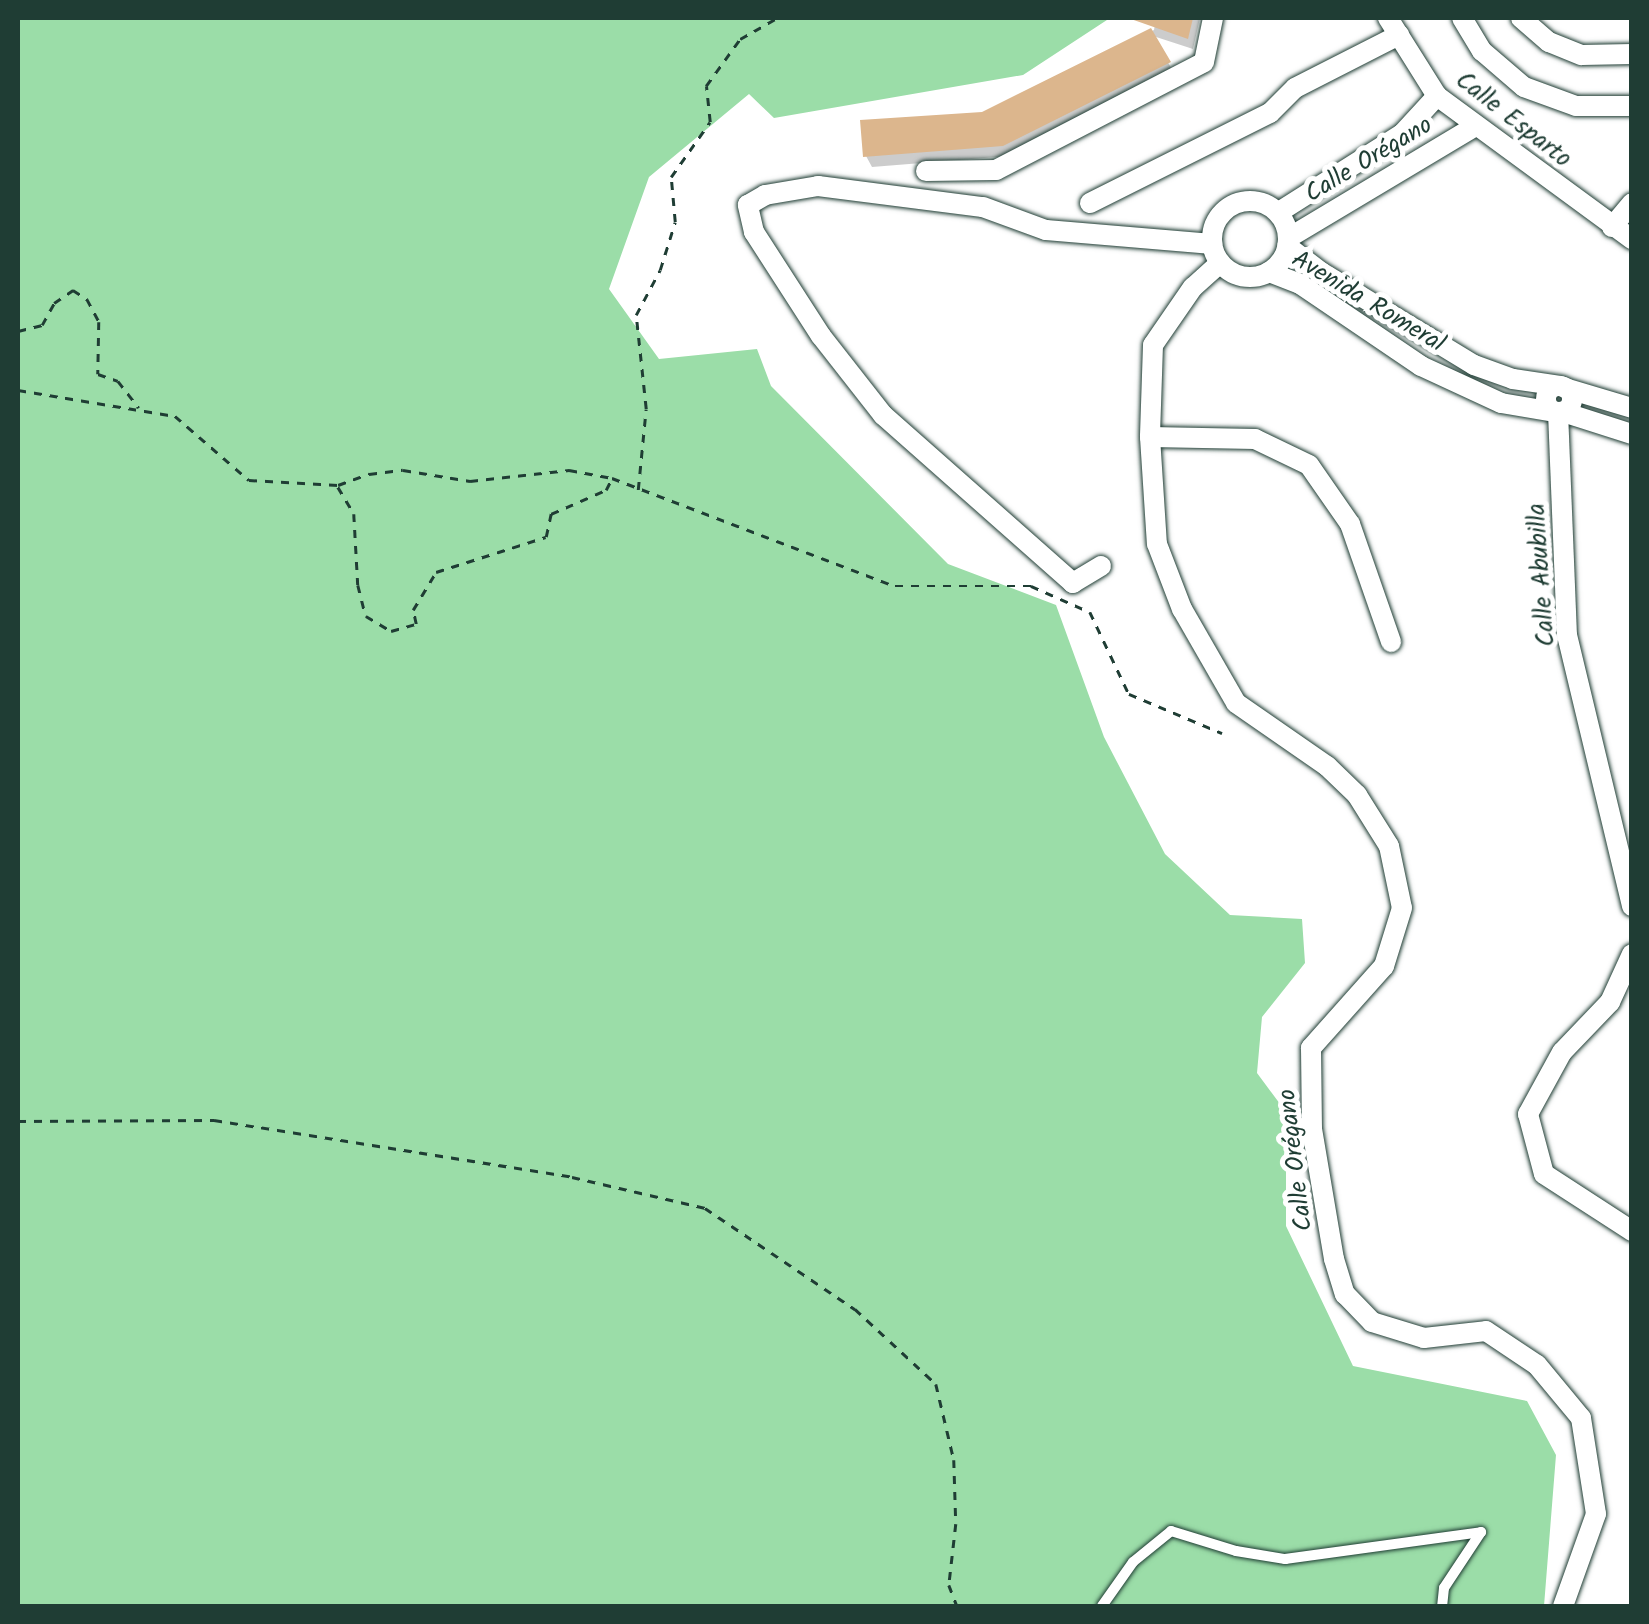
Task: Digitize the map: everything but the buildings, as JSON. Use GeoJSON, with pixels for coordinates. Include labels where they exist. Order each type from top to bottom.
{"type":"FeatureCollection","features":[{"type":"Feature","properties":{"kind":"street"},"geometry":{"type":"LineString","coordinates":[[926,171],[996,170],[1204,62],[1213,18]]}},
{"type":"Feature","properties":{"kind":"street"},"geometry":{"type":"LineString","coordinates":[[1462,18],[1482,52],[1524,87],[1576,106],[1632,106]]}},
{"type":"Feature","properties":{"kind":"street"},"geometry":{"type":"LineString","coordinates":[[1522,18],[1549,42],[1582,56],[1632,54]]}},
{"type":"Feature","properties":{"kind":"street"},"geometry":{"type":"LineString","coordinates":[[1090,203],[1270,113],[1295,88],[1393,26]]}},
{"type":"Feature","properties":{"kind":"street","name":"Calle Esparto"},"geometry":{"type":"LineString","coordinates":[[1393,26],[1437,96],[1474,127],[1632,238]]}},
{"type":"Feature","properties":{"kind":"street","name":"Calle Orégano"},"geometry":{"type":"LineString","coordinates":[[1279,212],[1402,134],[1437,96]]}},
{"type":"Feature","properties":{"kind":"street","name":"Calle Orégano"},"geometry":{"type":"LineString","coordinates":[[1289,242],[1474,127]]}},
{"type":"Feature","properties":{"kind":"street"},"geometry":{"type":"LineString","coordinates":[[1101,566],[1074,582],[883,415],[792,292],[754,232],[748,205],[765,195],[818,186],[983,207],[1046,230],[1216,253],[1244,278],[1270,272],[1289,242],[1279,212],[1266,205],[1240,202],[1218,219],[1216,253]]}},
{"type":"Feature","properties":{"kind":"street"},"geometry":{"type":"LineString","coordinates":[[1612,226],[1632,202]]}},
{"type":"Feature","properties":{"kind":"street","name":"Avenida Romeral"},"geometry":{"type":"LineString","coordinates":[[1289,242],[1321,272],[1474,365],[1513,379],[1563,387],[1632,408]]}},
{"type":"Feature","properties":{"kind":"street","name":"Calle Orégano"},"geometry":{"type":"LineString","coordinates":[[1216,253],[1153,345],[1150,436],[1157,544],[1182,609],[1236,703],[1327,766],[1357,795],[1390,846],[1402,908],[1384,966],[1311,1048],[1312,1128],[1334,1258],[1346,1294],[1372,1322],[1424,1338],[1486,1332],[1537,1365],[1581,1418],[1596,1514],[1563,1606]]}},
{"type":"Feature","properties":{"kind":"street","name":"Avenida Romeral"},"geometry":{"type":"LineString","coordinates":[[1270,272],[1300,284],[1420,366],[1501,403],[1558,412],[1632,434]]}},
{"type":"Feature","properties":{"kind":"street","name":"Calle Abubilla"},"geometry":{"type":"LineString","coordinates":[[1563,387],[1549,390],[1545,398],[1558,412],[1567,635],[1600,786],[1620,844],[1632,906]]}},
{"type":"Feature","properties":{"kind":"street"},"geometry":{"type":"LineString","coordinates":[[1150,436],[1255,439],[1310,465],[1350,524],[1391,642]]}},
{"type":"Feature","properties":{"kind":"street"},"geometry":{"type":"LineString","coordinates":[[1632,954],[1610,1002],[1562,1052],[1528,1114],[1544,1174],[1632,1231]]}},
{"type":"Feature","properties":{"kind":"lane"},"geometry":{"type":"LineString","coordinates":[[1102,1606],[1133,1562],[1171,1531],[1236,1551],[1285,1559],[1481,1532],[1444,1588],[1442,1606]]}},
{"type":"Feature","properties":{"kind":"path"},"geometry":{"type":"LineString","coordinates":[[638,491],[646,409],[636,315],[660,270],[674,222],[671,177],[710,122],[706,86],[740,40],[776,18]]}},
{"type":"Feature","properties":{"kind":"path"},"geometry":{"type":"LineString","coordinates":[[18,330],[42,325],[54,302],[73,290],[87,300],[98,322],[98,374],[118,381],[140,409]]}},
{"type":"Feature","properties":{"kind":"path"},"geometry":{"type":"LineString","coordinates":[[18,390],[175,416],[249,480],[338,486],[370,474],[403,470],[470,482],[569,470],[612,478],[895,586],[1031,586],[1090,612],[1128,694],[1222,733]]}},
{"type":"Feature","properties":{"kind":"path"},"geometry":{"type":"LineString","coordinates":[[338,486],[354,514],[366,616],[391,631],[416,624],[413,610],[436,572],[546,537],[551,514],[606,490],[612,478]]}},
{"type":"Feature","properties":{"kind":"path"},"geometry":{"type":"LineString","coordinates":[[18,1121],[214,1120],[572,1176],[704,1208],[855,1309],[936,1384],[954,1460],[956,1524],[950,1586],[957,1606]]}},
{"type":"Feature","properties":{"kind":"green space"},"geometry":{"type":"Polygon","coordinates":[[[18,18],[1110,18],[1023,75],[774,118],[749,94],[649,177],[609,289],[659,359],[757,349],[771,386],[948,564],[1056,605],[1104,737],[1165,854],[1230,915],[1302,919],[1305,963],[1262,1017],[1257,1073],[1286,1112],[1286,1226],[1353,1366],[1527,1401],[1556,1455],[1544,1606],[18,1606],[18,18]]]}}]}
